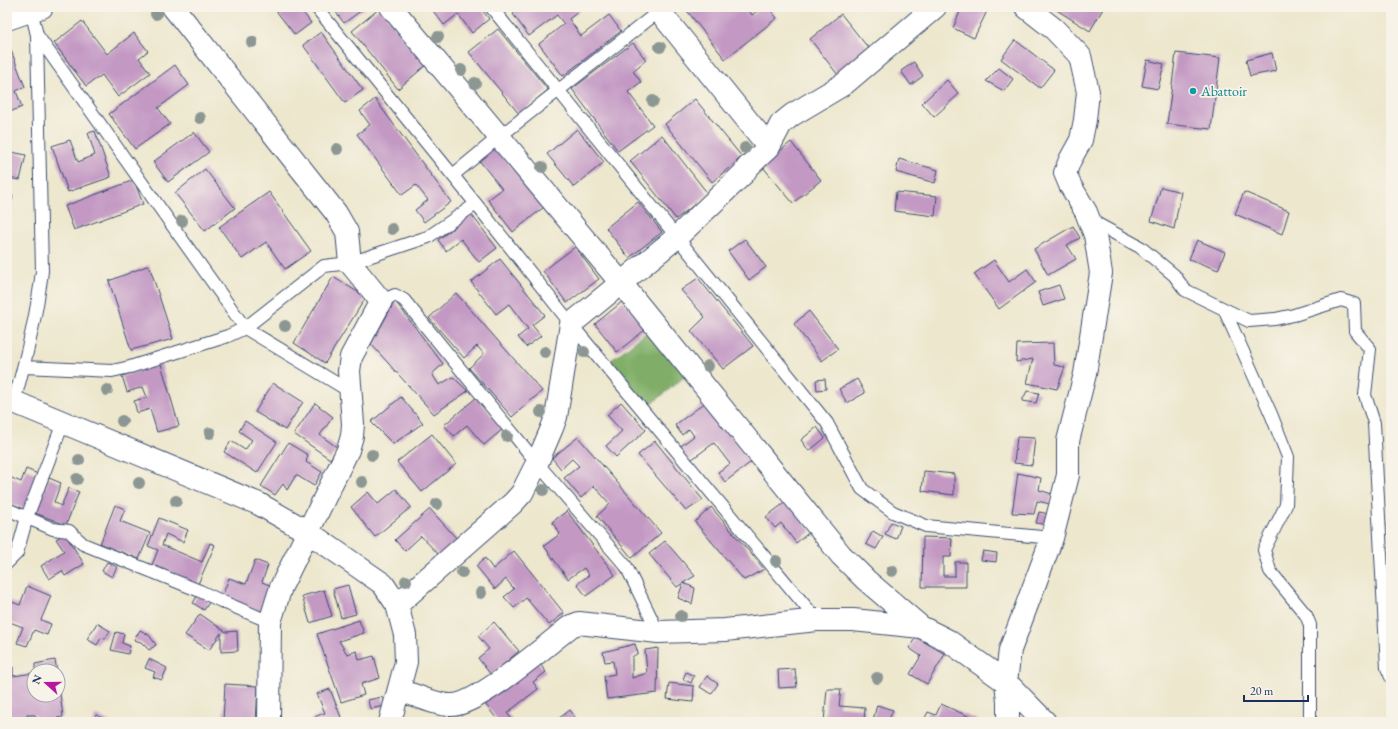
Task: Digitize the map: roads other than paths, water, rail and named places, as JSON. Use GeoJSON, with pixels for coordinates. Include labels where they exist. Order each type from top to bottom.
{"type":"FeatureCollection","features":[{"type":"Feature","properties":{"kind":"street"},"geometry":{"type":"LineString","coordinates":[[173,7],[336,213],[347,232],[350,263],[381,301],[350,356],[349,371],[353,424],[352,436],[348,450],[281,587],[270,622],[269,722]]}},
{"type":"Feature","properties":{"kind":"street"},"geometry":{"type":"LineString","coordinates":[[392,7],[620,283],[841,555],[866,580],[921,627],[947,640],[1006,682],[1045,722]]}},
{"type":"Feature","properties":{"kind":"street"},"geometry":{"type":"LineString","coordinates":[[397,605],[518,499],[537,462],[556,416],[571,324],[677,237],[769,147],[781,124],[792,115],[844,84],[936,7]]}},
{"type":"Feature","properties":{"kind":"street"},"geometry":{"type":"LineString","coordinates":[[1008,722],[1006,682],[1010,650],[1052,538],[1068,475],[1068,441],[1085,374],[1101,281],[1101,267],[1096,239],[1086,212],[1070,185],[1065,173],[1081,140],[1085,120],[1088,92],[1080,56],[1054,30],[1026,7]]}},
{"type":"Feature","properties":{"kind":"street"},"geometry":{"type":"LineString","coordinates":[[7,19],[36,8]]}},
{"type":"Feature","properties":{"kind":"street"},"geometry":{"type":"LineString","coordinates":[[657,9],[769,147]]}},
{"type":"Feature","properties":{"kind":"street"},"geometry":{"type":"LineString","coordinates":[[10,401],[259,504],[308,532],[383,584],[397,605],[405,635],[406,662],[390,722]]}},
{"type":"Feature","properties":{"kind":"street"},"geometry":{"type":"LineString","coordinates":[[399,690],[445,705],[460,704],[489,690],[571,626],[579,623],[658,632],[725,630],[817,620],[852,620],[921,627]]}},
{"type":"Feature","properties":{"kind":"lane"},"geometry":{"type":"LineString","coordinates":[[316,7],[453,175],[571,324],[817,620]]}},
{"type":"Feature","properties":{"kind":"lane"},"geometry":{"type":"LineString","coordinates":[[491,7],[827,423],[862,489],[893,512],[926,526],[1052,538]]}},
{"type":"Feature","properties":{"kind":"lane"},"geometry":{"type":"LineString","coordinates":[[10,401],[24,367],[40,290],[42,271],[36,8]]}},
{"type":"Feature","properties":{"kind":"lane"},"geometry":{"type":"LineString","coordinates":[[453,175],[499,137],[559,91],[657,9]]}},
{"type":"Feature","properties":{"kind":"lane"},"geometry":{"type":"LineString","coordinates":[[37,35],[245,328],[351,392]]}},
{"type":"Feature","properties":{"kind":"lane"},"geometry":{"type":"LineString","coordinates":[[24,367],[112,371],[130,367],[228,336],[245,328],[324,266],[350,263],[428,237],[476,204]]}},
{"type":"Feature","properties":{"kind":"lane"},"geometry":{"type":"LineString","coordinates":[[1089,220],[1140,247],[1174,275],[1185,290],[1249,321],[1275,319],[1294,315],[1341,300],[1354,304],[1355,331],[1370,349],[1365,395],[1374,423],[1387,668],[1391,676]]}},
{"type":"Feature","properties":{"kind":"lane"},"geometry":{"type":"LineString","coordinates":[[381,301],[395,295],[404,300],[537,462],[626,566],[658,632]]}},
{"type":"Feature","properties":{"kind":"lane"},"geometry":{"type":"LineString","coordinates":[[1224,309],[1271,414],[1288,457],[1286,505],[1264,550],[1270,571],[1306,615],[1310,625],[1310,722]]}},
{"type":"Feature","properties":{"kind":"lane"},"geometry":{"type":"LineString","coordinates":[[7,563],[16,553],[27,517],[63,423]]}},
{"type":"Feature","properties":{"kind":"lane"},"geometry":{"type":"LineString","coordinates":[[7,509],[53,529],[69,531],[83,544],[200,591],[221,602],[270,622]]}},
{"type":"Feature","properties":{"kind":"place","name":"Abattoir"},"geometry":{"type":"Point","coordinates":[1193,91]}}]}
